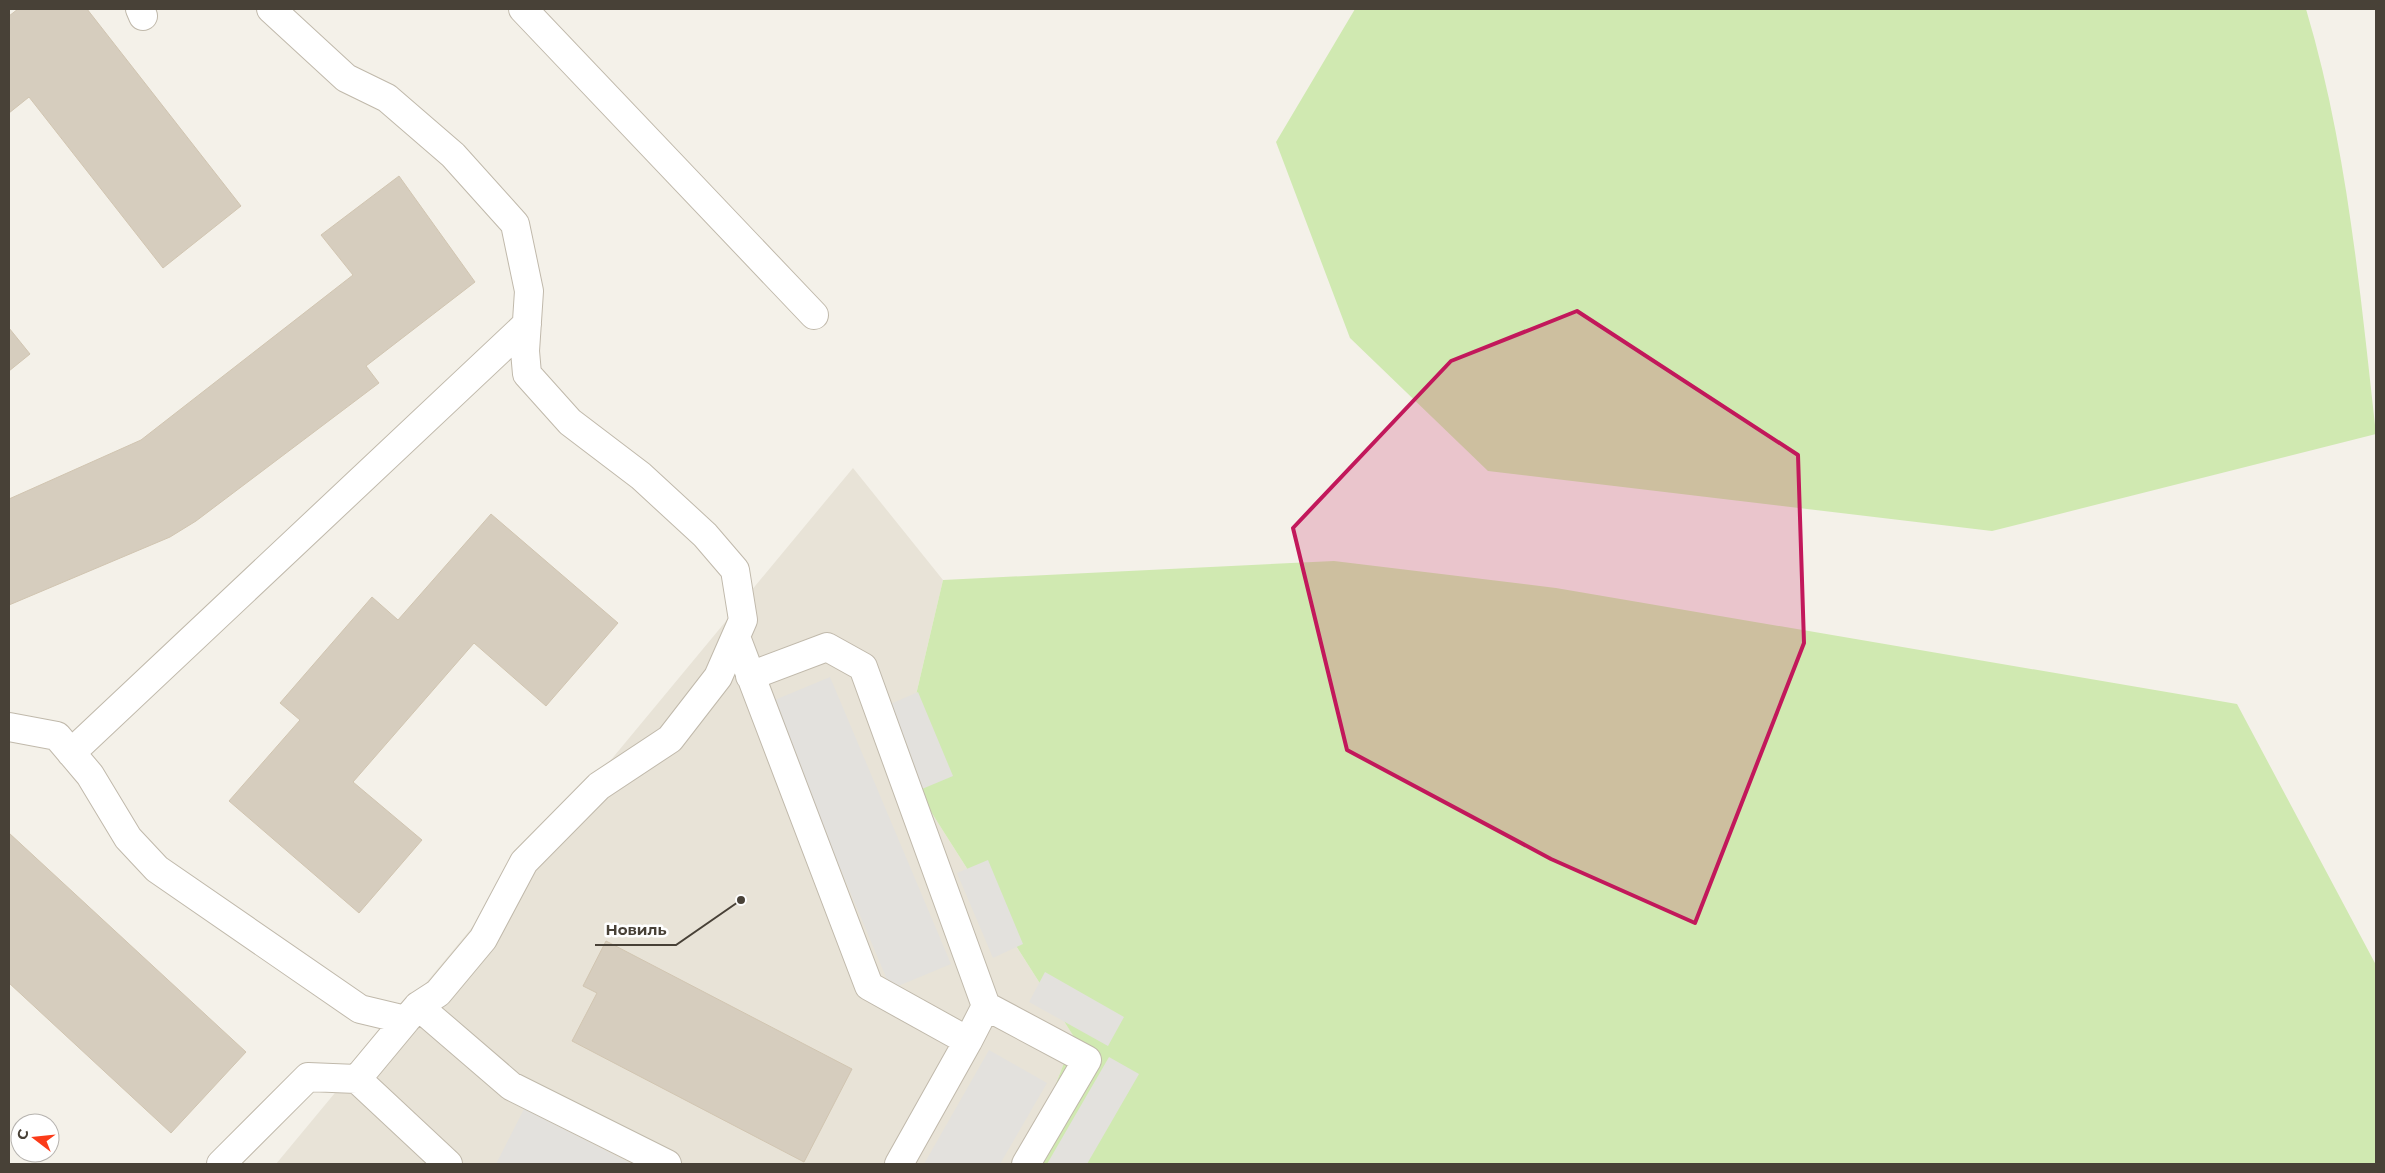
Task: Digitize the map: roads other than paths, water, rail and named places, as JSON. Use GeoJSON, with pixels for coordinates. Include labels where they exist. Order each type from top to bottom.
{"type":"FeatureCollection","features":[{"type":"Feature","properties":{"kind":"lane"},"geometry":{"type":"LineString","coordinates":[[271,9],[346,78],[387,98],[453,155],[516,224],[530,291],[525,351],[527,374],[570,422],[641,476],[705,535],[735,570],[743,620],[718,677],[670,739],[599,786],[524,862],[483,939],[438,993],[412,1013],[357,1080]]}},
{"type":"Feature","properties":{"kind":"lane"},"geometry":{"type":"LineString","coordinates":[[523,9],[814,314]]}},
{"type":"Feature","properties":{"kind":"lane"},"geometry":{"type":"LineString","coordinates":[[72,754],[527,324]]}},
{"type":"Feature","properties":{"kind":"lane"},"geometry":{"type":"LineString","coordinates":[[736,637],[869,986],[968,1041]]}},
{"type":"Feature","properties":{"kind":"lane"},"geometry":{"type":"LineString","coordinates":[[750,676],[827,647],[863,667],[986,1006],[1087,1060],[1026,1164]]}},
{"type":"Feature","properties":{"kind":"lane"},"geometry":{"type":"LineString","coordinates":[[9,727],[56,736],[90,775],[128,838],[157,869],[360,1009],[412,1013],[511,1086],[668,1164]]}},
{"type":"Feature","properties":{"kind":"lane"},"geometry":{"type":"LineString","coordinates":[[899,1164],[986,1006]]}},
{"type":"Feature","properties":{"kind":"lane"},"geometry":{"type":"LineString","coordinates":[[220,1164],[308,1077],[357,1080],[448,1164]]}},
{"type":"Feature","properties":{"kind":"place","name":"Новиль"},"geometry":{"type":"Point","coordinates":[741,900]}}]}
